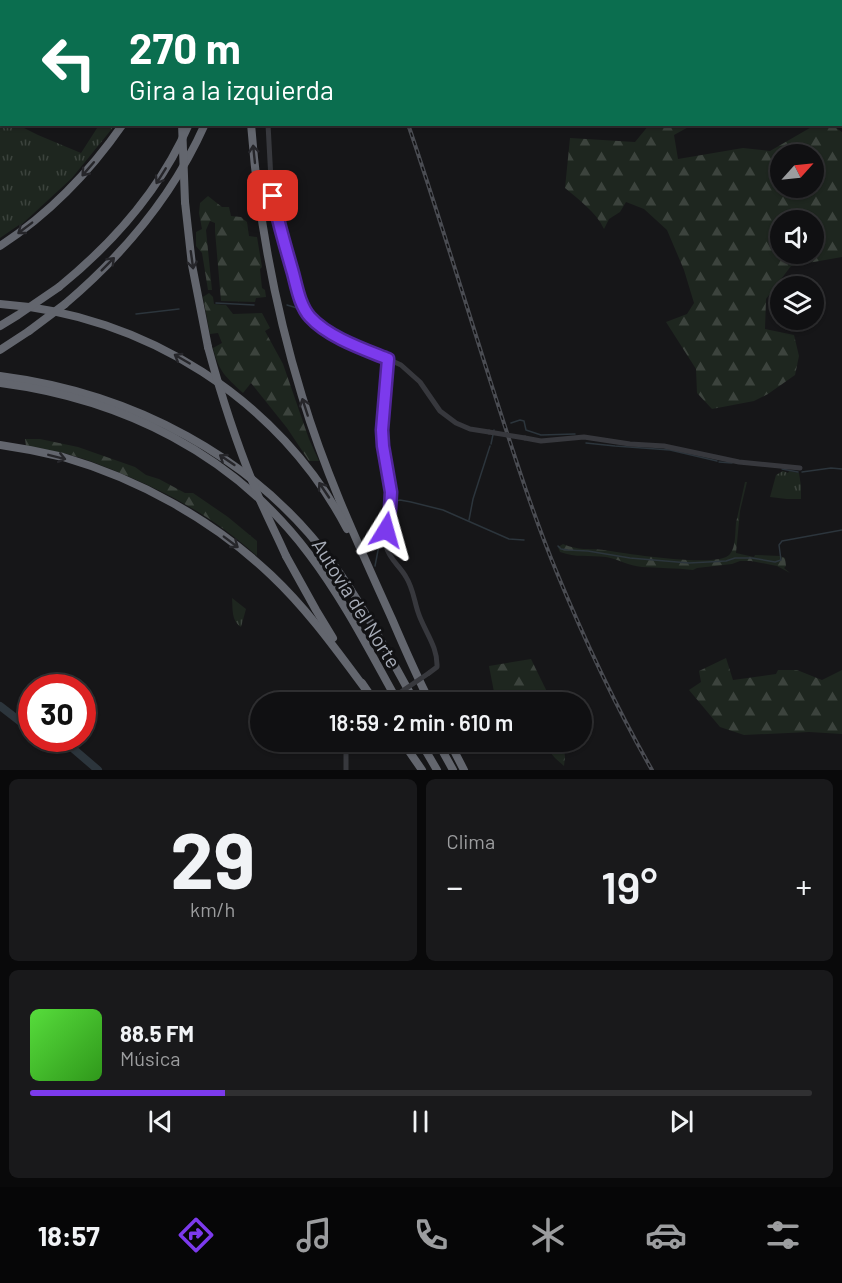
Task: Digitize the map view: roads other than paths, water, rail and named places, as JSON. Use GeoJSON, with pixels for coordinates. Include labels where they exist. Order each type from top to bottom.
{"type":"FeatureCollection","features":[{"type":"Feature","properties":{"kind":"highway"},"geometry":{"type":"LineString","coordinates":[[0,246],[36,220],[67,192],[98,158],[122,126]]}},
{"type":"Feature","properties":{"kind":"highway"},"geometry":{"type":"LineString","coordinates":[[182,126],[185,202],[192,264],[208,346],[221,394],[255,487],[286,556],[316,610],[364,687]]}},
{"type":"Feature","properties":{"kind":"highway"},"geometry":{"type":"LineString","coordinates":[[0,326],[60,287],[96,256],[135,213],[163,172],[188,126]]}},
{"type":"Feature","properties":{"kind":"highway"},"geometry":{"type":"LineString","coordinates":[[0,350],[65,303],[111,261],[148,219],[177,177],[204,126]]}},
{"type":"Feature","properties":{"kind":"highway"},"geometry":{"type":"LineString","coordinates":[[251,126],[259,200],[269,263],[301,394],[316,441],[340,501],[407,655]]}},
{"type":"Feature","properties":{"kind":"highway"},"geometry":{"type":"LineString","coordinates":[[0,304],[70,314],[130,333],[171,352],[207,374],[253,410],[292,450],[331,502],[354,544],[425,692]]}},
{"type":"Feature","properties":{"kind":"highway","name":"Autovía del Norte"},"geometry":{"type":"LineString","coordinates":[[0,376],[60,387],[124,406],[190,437],[244,471],[299,522],[333,563],[362,607],[409,692]]}},
{"type":"Feature","properties":{"kind":"highway","name":"Autovía del Norte"},"geometry":{"type":"LineString","coordinates":[[0,383],[55,392],[136,418],[180,441],[239,481],[287,527],[321,571],[348,613],[392,692]]}},
{"type":"Feature","properties":{"kind":"highway"},"geometry":{"type":"LineString","coordinates":[[0,445],[62,457],[96,468],[160,496],[205,523],[245,552],[281,585],[328,639],[368,692]]}},
{"type":"Feature","properties":{"kind":"highway"},"geometry":{"type":"LineString","coordinates":[[410,752],[422,770]]}},
{"type":"Feature","properties":{"kind":"highway"},"geometry":{"type":"LineString","coordinates":[[426,752],[437,770]]}},
{"type":"Feature","properties":{"kind":"highway"},"geometry":{"type":"LineString","coordinates":[[443,752],[453,770]]}},
{"type":"Feature","properties":{"kind":"highway"},"geometry":{"type":"LineString","coordinates":[[455,752],[464,770]]}},
{"type":"Feature","properties":{"kind":"street"},"geometry":{"type":"LineString","coordinates":[[268,126],[271,180],[277,215],[306,312],[315,322],[330,332],[408,370],[420,382],[440,411],[456,423],[470,429],[541,441],[584,437],[630,444],[664,446],[739,462],[800,468]]}},
{"type":"Feature","properties":{"kind":"street"},"geometry":{"type":"LineString","coordinates":[[388,359],[382,430],[391,492],[386,546],[390,556],[407,579],[437,656],[437,667],[401,692]]}},
{"type":"Feature","properties":{"kind":"street"},"geometry":{"type":"LineString","coordinates":[[346,752],[346,770]]}},
{"type":"Feature","properties":{"kind":"waterway"},"geometry":{"type":"LineString","coordinates":[[216,303],[254,305]]}},
{"type":"Feature","properties":{"kind":"waterway"},"geometry":{"type":"LineString","coordinates":[[287,305],[297,308]]}},
{"type":"Feature","properties":{"kind":"waterway"},"geometry":{"type":"LineString","coordinates":[[136,314],[179,309]]}},
{"type":"Feature","properties":{"kind":"waterway"},"geometry":{"type":"LineString","coordinates":[[511,423],[524,421],[526,430],[541,435],[575,434]]}},
{"type":"Feature","properties":{"kind":"waterway"},"geometry":{"type":"LineString","coordinates":[[491,444],[494,430]]}},
{"type":"Feature","properties":{"kind":"waterway"},"geometry":{"type":"LineString","coordinates":[[586,443],[670,450],[717,461]]}},
{"type":"Feature","properties":{"kind":"waterway"},"geometry":{"type":"LineString","coordinates":[[469,520],[473,499],[490,446]]}},
{"type":"Feature","properties":{"kind":"waterway"},"geometry":{"type":"LineString","coordinates":[[719,462],[732,463]]}},
{"type":"Feature","properties":{"kind":"waterway"},"geometry":{"type":"LineString","coordinates":[[802,472],[831,468],[842,469]]}},
{"type":"Feature","properties":{"kind":"waterway"},"geometry":{"type":"LineString","coordinates":[[782,469],[798,472]]}},
{"type":"Feature","properties":{"kind":"waterway"},"geometry":{"type":"LineString","coordinates":[[392,502],[400,500],[443,510],[509,539],[524,540]]}},
{"type":"Feature","properties":{"kind":"waterway"},"geometry":{"type":"LineString","coordinates":[[375,566],[387,504]]}},
{"type":"Feature","properties":{"kind":"waterway"},"geometry":{"type":"LineString","coordinates":[[558,546],[568,550],[689,563],[726,561],[735,558],[775,562],[781,560],[779,545],[782,541],[842,530]]}},
{"type":"Feature","properties":{"kind":"waterway"},"geometry":{"type":"LineString","coordinates":[[0,706],[18,720]]}},
{"type":"Feature","properties":{"kind":"waterway"},"geometry":{"type":"LineString","coordinates":[[77,752],[98,770]]}},
{"type":"Feature","properties":{"kind":"railway"},"geometry":{"type":"LineString","coordinates":[[409,126],[514,453],[548,549],[601,673],[652,770]]}}]}
